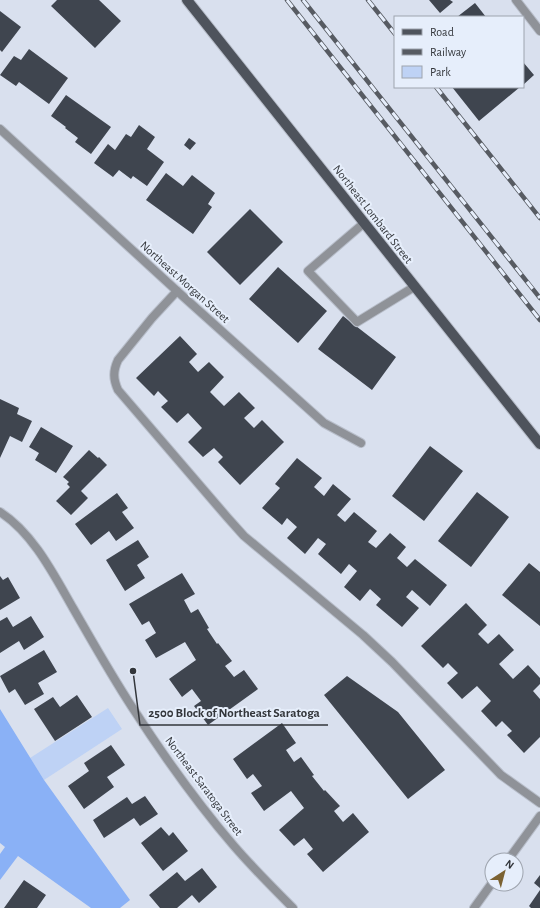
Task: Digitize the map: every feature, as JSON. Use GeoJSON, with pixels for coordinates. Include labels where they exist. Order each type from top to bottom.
{"type":"FeatureCollection","features":[{"type":"Feature","properties":{"kind":"main road","name":"Northeast Lombard Street"},"geometry":{"type":"LineString","coordinates":[[187,0],[540,444]]}},
{"type":"Feature","properties":{"kind":"street"},"geometry":{"type":"LineString","coordinates":[[516,0],[540,31]]}},
{"type":"Feature","properties":{"kind":"street","name":"Northeast Morgan Street"},"geometry":{"type":"LineString","coordinates":[[0,129],[324,423],[361,443]]}},
{"type":"Feature","properties":{"kind":"street"},"geometry":{"type":"LineString","coordinates":[[364,223],[308,270],[356,322],[414,286]]}},
{"type":"Feature","properties":{"kind":"street"},"geometry":{"type":"LineString","coordinates":[[177,291],[152,318],[118,360],[115,367],[114,382],[118,390],[244,536],[363,635],[392,662],[501,775],[540,803]]}},
{"type":"Feature","properties":{"kind":"street","name":"Northeast Saratoga Street"},"geometry":{"type":"LineString","coordinates":[[0,512],[26,536],[46,562],[117,684],[152,738],[185,783],[234,846],[293,908]]}},
{"type":"Feature","properties":{"kind":"street"},"geometry":{"type":"LineString","coordinates":[[514,852],[540,816]]}},
{"type":"Feature","properties":{"kind":"street"},"geometry":{"type":"LineString","coordinates":[[474,908],[486,892]]}},
{"type":"Feature","properties":{"kind":"green space"},"geometry":{"type":"Polygon","coordinates":[[[108,708],[122,729],[44,780],[30,758],[108,708]]]}},
{"type":"Feature","properties":{"kind":"shaded area"},"geometry":{"type":"Polygon","coordinates":[[[0,709],[44,780],[130,900],[120,908],[91,908],[18,856],[0,880],[0,854],[5,847],[0,843],[0,709]]]}},
{"type":"Feature","properties":{"kind":"building"},"geometry":{"type":"Polygon","coordinates":[[[57,0],[99,0],[121,21],[95,48],[51,6],[57,0]]]}},
{"type":"Feature","properties":{"kind":"building"},"geometry":{"type":"Polygon","coordinates":[[[429,0],[450,0],[453,2],[440,13],[429,0]]]}},
{"type":"Feature","properties":{"kind":"building"},"geometry":{"type":"Polygon","coordinates":[[[475,3],[485,16],[458,16],[475,3]]]}},
{"type":"Feature","properties":{"kind":"building"},"geometry":{"type":"Polygon","coordinates":[[[0,11],[21,27],[2,52],[0,50],[0,11]]]}},
{"type":"Feature","properties":{"kind":"building"},"geometry":{"type":"Polygon","coordinates":[[[29,49],[68,78],[49,104],[19,82],[16,86],[0,75],[14,56],[21,60],[29,49]]]}},
{"type":"Feature","properties":{"kind":"building"},"geometry":{"type":"Polygon","coordinates":[[[524,63],[534,75],[524,84],[524,63]]]}},
{"type":"Feature","properties":{"kind":"building"},"geometry":{"type":"Polygon","coordinates":[[[453,88],[519,88],[479,121],[453,88]]]}},
{"type":"Feature","properties":{"kind":"building"},"geometry":{"type":"Polygon","coordinates":[[[66,95],[111,127],[91,154],[75,142],[78,138],[51,116],[66,95]]]}},
{"type":"Feature","properties":{"kind":"building"},"geometry":{"type":"Polygon","coordinates":[[[139,125],[155,137],[147,149],[164,162],[147,186],[133,176],[131,179],[119,170],[113,177],[94,163],[108,144],[115,150],[126,134],[131,137],[139,125]]]}},
{"type":"Feature","properties":{"kind":"building"},"geometry":{"type":"Polygon","coordinates":[[[189,138],[196,143],[190,150],[184,145],[189,138]]]}},
{"type":"Feature","properties":{"kind":"building"},"geometry":{"type":"Polygon","coordinates":[[[166,173],[183,186],[192,175],[215,193],[208,204],[212,207],[193,234],[146,200],[166,173]]]}},
{"type":"Feature","properties":{"kind":"building"},"geometry":{"type":"Polygon","coordinates":[[[250,209],[283,242],[240,285],[207,252],[250,209]]]}},
{"type":"Feature","properties":{"kind":"building"},"geometry":{"type":"Polygon","coordinates":[[[278,267],[327,311],[298,343],[249,299],[278,267]]]}},
{"type":"Feature","properties":{"kind":"building"},"geometry":{"type":"Polygon","coordinates":[[[343,316],[396,357],[372,390],[318,349],[343,316]]]}},
{"type":"Feature","properties":{"kind":"building"},"geometry":{"type":"Polygon","coordinates":[[[180,336],[197,354],[189,362],[198,372],[209,362],[224,377],[210,392],[224,406],[239,392],[255,408],[244,418],[254,428],[262,420],[284,442],[240,485],[218,462],[223,457],[214,448],[203,457],[188,442],[202,428],[188,413],[177,423],[161,407],[168,401],[158,391],[154,396],[136,378],[180,336]]]}},
{"type":"Feature","properties":{"kind":"building"},"geometry":{"type":"Polygon","coordinates":[[[0,399],[19,408],[17,414],[32,421],[22,442],[10,436],[0,458],[0,399]]]}},
{"type":"Feature","properties":{"kind":"building"},"geometry":{"type":"Polygon","coordinates":[[[41,427],[73,446],[56,473],[35,460],[39,453],[29,447],[41,427]]]}},
{"type":"Feature","properties":{"kind":"building"},"geometry":{"type":"Polygon","coordinates":[[[430,446],[463,471],[424,521],[392,496],[430,446]]]}},
{"type":"Feature","properties":{"kind":"building"},"geometry":{"type":"Polygon","coordinates":[[[89,450],[107,465],[81,491],[88,498],[71,515],[56,501],[70,487],[67,484],[69,482],[63,477],[89,450]]]}},
{"type":"Feature","properties":{"kind":"building"},"geometry":{"type":"Polygon","coordinates":[[[297,458],[322,478],[314,487],[324,496],[333,484],[351,499],[337,515],[345,522],[354,512],[377,531],[368,542],[376,548],[390,533],[406,547],[397,558],[407,567],[415,559],[447,585],[430,606],[412,590],[406,597],[419,608],[402,627],[376,605],[381,599],[370,589],[360,601],[344,587],[357,571],[349,564],[341,574],[318,554],[326,544],[318,538],[305,554],[287,538],[297,527],[287,518],[282,525],[262,508],[280,488],[275,484],[297,458]]]}},
{"type":"Feature","properties":{"kind":"building"},"geometry":{"type":"Polygon","coordinates":[[[477,492],[509,517],[471,567],[438,541],[477,492]]]}},
{"type":"Feature","properties":{"kind":"building"},"geometry":{"type":"Polygon","coordinates":[[[117,493],[128,508],[122,512],[134,528],[116,541],[109,531],[91,545],[75,524],[117,493]]]}},
{"type":"Feature","properties":{"kind":"building"},"geometry":{"type":"Polygon","coordinates":[[[138,540],[149,557],[137,565],[145,578],[125,591],[106,560],[138,540]]]}},
{"type":"Feature","properties":{"kind":"building"},"geometry":{"type":"Polygon","coordinates":[[[529,563],[540,572],[540,626],[502,595],[529,563]]]}},
{"type":"Feature","properties":{"kind":"building"},"geometry":{"type":"Polygon","coordinates":[[[182,573],[195,594],[184,600],[191,613],[198,609],[209,628],[207,629],[217,644],[218,643],[232,661],[225,666],[234,677],[244,670],[258,689],[208,725],[194,706],[201,701],[192,689],[182,697],[169,679],[196,660],[185,642],[156,658],[145,640],[156,633],[149,621],[142,625],[129,604],[182,573]]]}},
{"type":"Feature","properties":{"kind":"building"},"geometry":{"type":"Polygon","coordinates":[[[0,576],[3,580],[8,577],[20,598],[0,610],[0,576]]]}},
{"type":"Feature","properties":{"kind":"building"},"geometry":{"type":"Polygon","coordinates":[[[466,603],[487,625],[478,634],[488,644],[499,634],[514,650],[499,664],[513,679],[528,665],[540,678],[540,684],[533,691],[540,699],[540,737],[524,753],[507,735],[512,731],[502,721],[496,727],[481,711],[491,701],[477,686],[462,699],[447,683],[458,673],[448,663],[443,668],[421,646],[466,603]]]}},
{"type":"Feature","properties":{"kind":"building"},"geometry":{"type":"Polygon","coordinates":[[[31,616],[44,637],[24,650],[19,641],[0,653],[0,621],[7,617],[13,627],[31,616]]]}},
{"type":"Feature","properties":{"kind":"building"},"geometry":{"type":"Polygon","coordinates":[[[44,650],[57,672],[38,683],[44,694],[25,705],[15,689],[9,693],[0,676],[44,650]]]}},
{"type":"Feature","properties":{"kind":"building"},"geometry":{"type":"Polygon","coordinates":[[[347,676],[398,712],[445,770],[408,799],[324,695],[347,676]]]}},
{"type":"Feature","properties":{"kind":"building"},"geometry":{"type":"Polygon","coordinates":[[[77,695],[92,717],[55,741],[34,709],[53,697],[60,707],[77,695]]]}},
{"type":"Feature","properties":{"kind":"building"},"geometry":{"type":"Polygon","coordinates":[[[282,723],[296,743],[286,750],[294,762],[301,757],[314,775],[312,776],[324,791],[325,790],[340,806],[334,811],[343,822],[353,813],[369,832],[323,872],[307,854],[313,849],[304,838],[294,846],[279,830],[304,808],[291,791],[264,811],[251,793],[262,786],[253,774],[247,779],[233,759],[282,723]]]}},
{"type":"Feature","properties":{"kind":"building"},"geometry":{"type":"Polygon","coordinates":[[[111,745],[125,765],[107,777],[114,787],[84,809],[68,786],[89,771],[84,763],[111,745]]]}},
{"type":"Feature","properties":{"kind":"building"},"geometry":{"type":"Polygon","coordinates":[[[145,796],[158,814],[140,826],[134,818],[104,838],[93,820],[127,797],[132,804],[145,796]]]}},
{"type":"Feature","properties":{"kind":"building"},"geometry":{"type":"Polygon","coordinates":[[[161,827],[169,836],[173,832],[188,851],[163,871],[141,843],[161,827]]]}},
{"type":"Feature","properties":{"kind":"building"},"geometry":{"type":"Polygon","coordinates":[[[202,868],[217,887],[199,903],[192,895],[177,908],[160,908],[149,895],[177,872],[185,881],[202,868]]]}},
{"type":"Feature","properties":{"kind":"building"},"geometry":{"type":"Polygon","coordinates":[[[540,875],[540,888],[534,883],[540,875]]]}},
{"type":"Feature","properties":{"kind":"building"},"geometry":{"type":"Polygon","coordinates":[[[24,880],[46,895],[37,908],[4,908],[24,880]]]}},
{"type":"Feature","properties":{"kind":"building"},"geometry":{"type":"Polygon","coordinates":[[[540,890],[540,908],[531,908],[529,906],[540,890]]]}},
{"type":"Feature","properties":{"kind":"railway"},"geometry":{"type":"LineString","coordinates":[[287,0],[540,320]]}},
{"type":"Feature","properties":{"kind":"railway"},"geometry":{"type":"LineString","coordinates":[[303,0],[540,298]]}},
{"type":"Feature","properties":{"kind":"railway"},"geometry":{"type":"LineString","coordinates":[[368,0],[394,33]]}},
{"type":"Feature","properties":{"kind":"railway"},"geometry":{"type":"LineString","coordinates":[[437,88],[540,218]]}},
{"type":"Feature","properties":{"kind":"place","name":"2500 Block of Northeast Saratoga"},"geometry":{"type":"Point","coordinates":[133,671]}}]}
